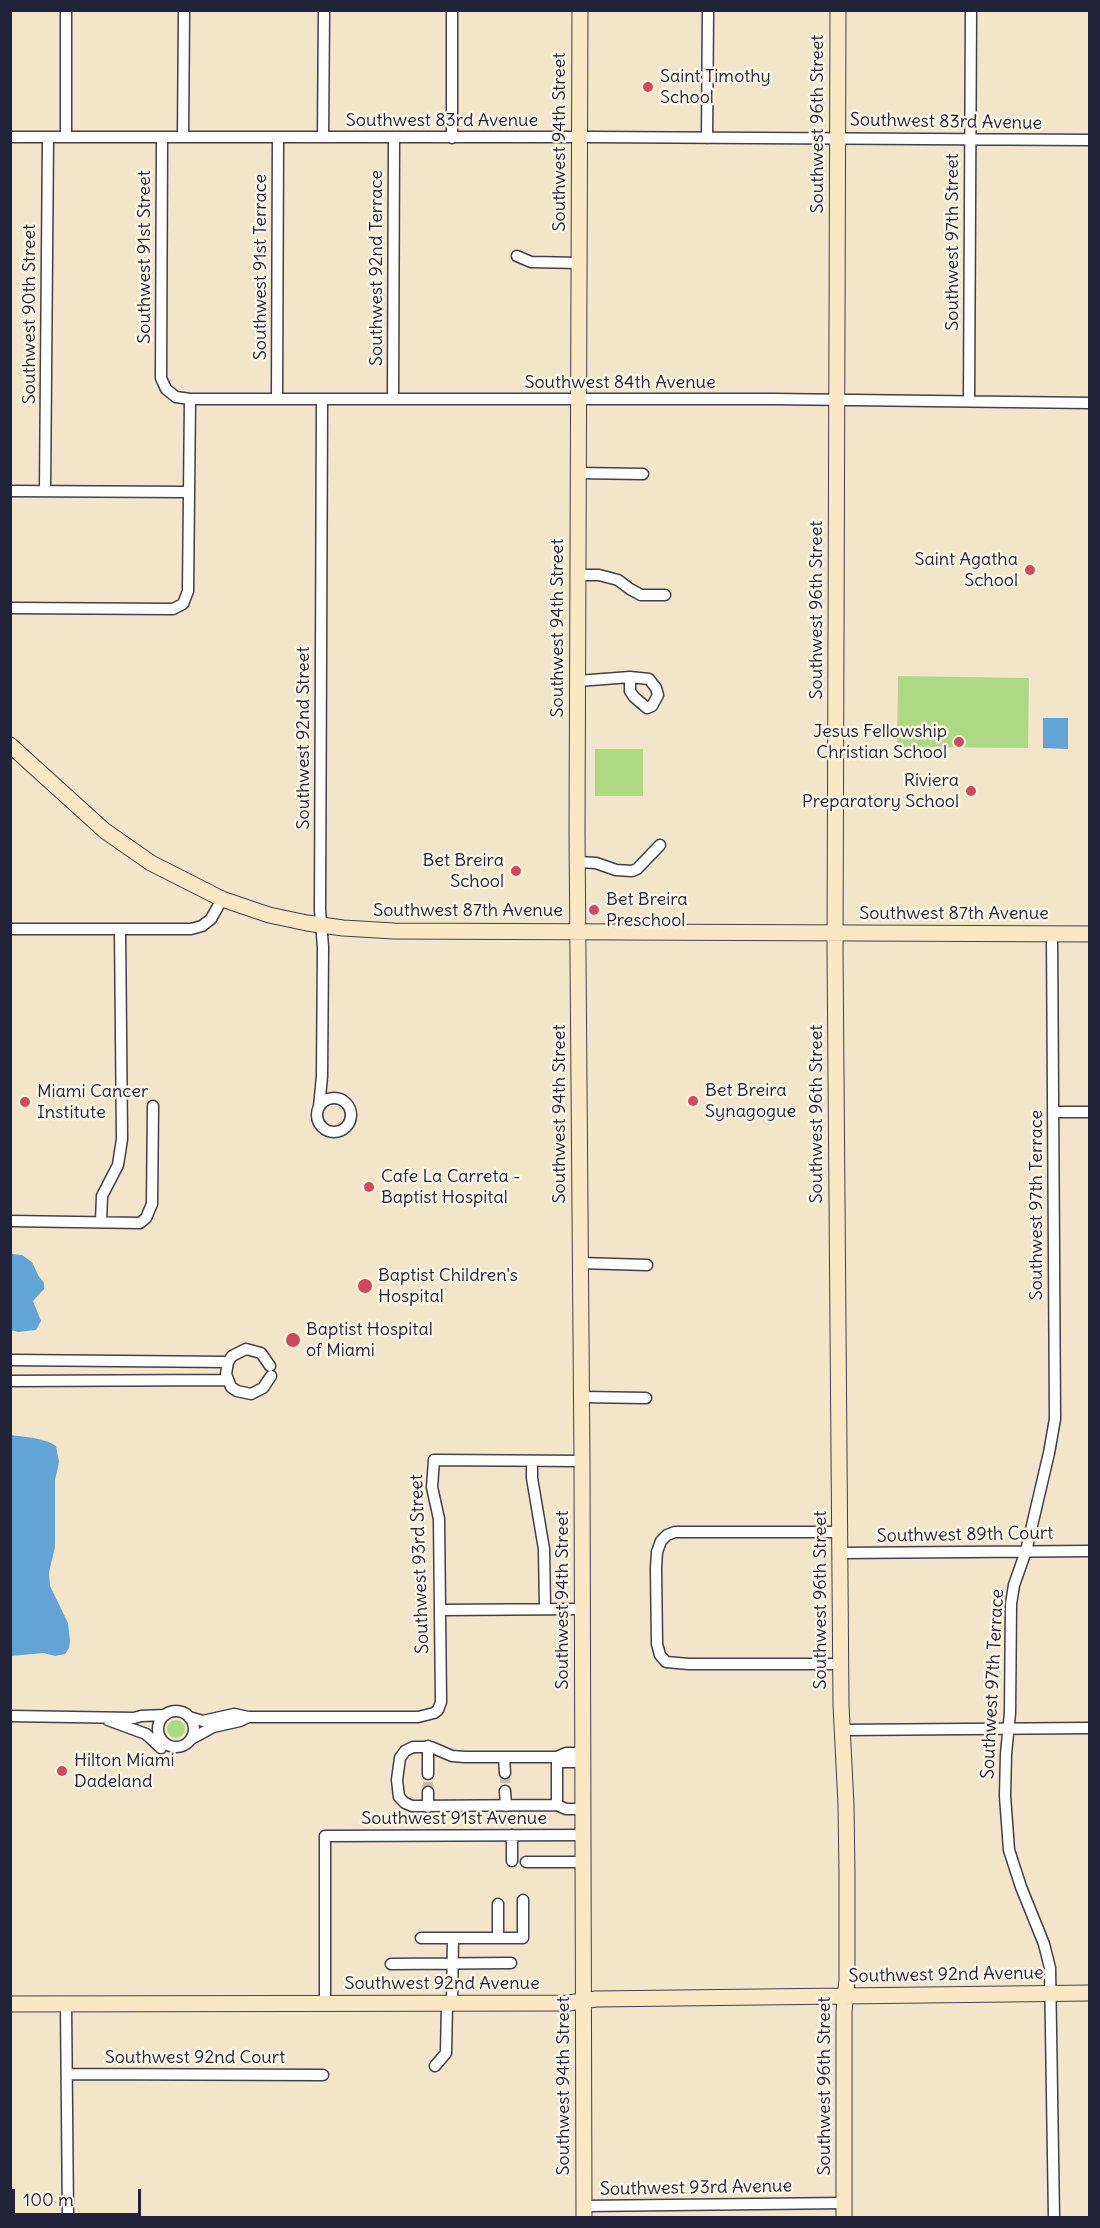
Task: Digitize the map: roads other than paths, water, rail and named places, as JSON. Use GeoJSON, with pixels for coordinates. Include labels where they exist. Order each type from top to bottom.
{"type":"FeatureCollection","features":[{"type":"Feature","properties":{"kind":"street"},"geometry":{"type":"LineString","coordinates":[[66,10],[66,137]]}},
{"type":"Feature","properties":{"kind":"street"},"geometry":{"type":"LineString","coordinates":[[183,10],[183,136]]}},
{"type":"Feature","properties":{"kind":"street"},"geometry":{"type":"LineString","coordinates":[[323,137],[324,10]]}},
{"type":"Feature","properties":{"kind":"street"},"geometry":{"type":"LineString","coordinates":[[452,10],[452,138]]}},
{"type":"Feature","properties":{"kind":"street","name":"Southwest 94th Street"},"geometry":{"type":"LineString","coordinates":[[580,10],[578,931],[584,2212]]}},
{"type":"Feature","properties":{"kind":"street"},"geometry":{"type":"LineString","coordinates":[[707,138],[708,10]]}},
{"type":"Feature","properties":{"kind":"street","name":"Southwest 96th Street"},"geometry":{"type":"LineString","coordinates":[[838,10],[835,933],[841,1664],[847,1851],[844,2210]]}},
{"type":"Feature","properties":{"kind":"street","name":"Southwest 97th Street"},"geometry":{"type":"LineString","coordinates":[[969,401],[971,10]]}},
{"type":"Feature","properties":{"kind":"street","name":"Southwest 83rd Avenue"},"geometry":{"type":"LineString","coordinates":[[10,137],[1089,140]]}},
{"type":"Feature","properties":{"kind":"street","name":"Southwest 90th Street"},"geometry":{"type":"LineString","coordinates":[[45,491],[48,137]]}},
{"type":"Feature","properties":{"kind":"street","name":"Southwest 91st Street"},"geometry":{"type":"LineString","coordinates":[[162,137],[162,378]]}},
{"type":"Feature","properties":{"kind":"street","name":"Southwest 91st Terrace"},"geometry":{"type":"LineString","coordinates":[[277,398],[278,137]]}},
{"type":"Feature","properties":{"kind":"street","name":"Southwest 92nd Terrace"},"geometry":{"type":"LineString","coordinates":[[393,399],[394,138]]}},
{"type":"Feature","properties":{"kind":"street"},"geometry":{"type":"LineString","coordinates":[[517,256],[531,262],[579,262]]}},
{"type":"Feature","properties":{"kind":"street","name":"Southwest 84th Avenue"},"geometry":{"type":"LineString","coordinates":[[162,378],[166,389],[171,394],[190,399],[1089,402]]}},
{"type":"Feature","properties":{"kind":"street"},"geometry":{"type":"LineString","coordinates":[[10,608],[173,609],[183,604],[188,591],[190,399]]}},
{"type":"Feature","properties":{"kind":"street","name":"Southwest 92nd Street"},"geometry":{"type":"LineString","coordinates":[[319,1107],[322,1076],[323,947],[321,926],[322,399]]}},
{"type":"Feature","properties":{"kind":"street"},"geometry":{"type":"LineString","coordinates":[[578,473],[643,474]]}},
{"type":"Feature","properties":{"kind":"street"},"geometry":{"type":"LineString","coordinates":[[10,491],[189,492]]}},
{"type":"Feature","properties":{"kind":"street"},"geometry":{"type":"LineString","coordinates":[[578,575],[599,575],[618,580],[630,590],[641,595],[665,595]]}},
{"type":"Feature","properties":{"kind":"street"},"geometry":{"type":"LineString","coordinates":[[578,681],[630,677]]}},
{"type":"Feature","properties":{"kind":"street","name":"Southwest 87th Avenue"},"geometry":{"type":"LineString","coordinates":[[10,745],[123,845],[169,874],[222,899],[269,915],[321,926],[394,931],[1089,934]]}},
{"type":"Feature","properties":{"kind":"street"},"geometry":{"type":"LineString","coordinates":[[578,862],[596,863],[621,871],[632,871],[637,869],[660,845]]}},
{"type":"Feature","properties":{"kind":"street"},"geometry":{"type":"LineString","coordinates":[[10,929],[196,928],[212,917],[222,899]]}},
{"type":"Feature","properties":{"kind":"street"},"geometry":{"type":"LineString","coordinates":[[101,1222],[102,1196],[118,1165],[122,1139],[120,929]]}},
{"type":"Feature","properties":{"kind":"street","name":"Southwest 97th Terrace"},"geometry":{"type":"LineString","coordinates":[[1052,934],[1055,1419],[1026,1551],[1016,1578],[1011,1604],[1009,1729],[1005,1796],[1009,1850],[1044,1944],[1050,1968],[1054,2217]]}},
{"type":"Feature","properties":{"kind":"street","name":"Southwest 92nd Street"},"geometry":{"type":"LineString","coordinates":[[322,1076],[333,1098]]}},
{"type":"Feature","properties":{"kind":"street"},"geometry":{"type":"LineString","coordinates":[[333,1098],[344,1102],[350,1110],[350,1120],[344,1129],[334,1132],[323,1128],[317,1119],[319,1107],[333,1098]]}},
{"type":"Feature","properties":{"kind":"street"},"geometry":{"type":"LineString","coordinates":[[10,1221],[140,1223],[149,1214],[152,1199],[153,1106]]}},
{"type":"Feature","properties":{"kind":"street"},"geometry":{"type":"LineString","coordinates":[[1053,1112],[1089,1112]]}},
{"type":"Feature","properties":{"kind":"street"},"geometry":{"type":"LineString","coordinates":[[580,1263],[647,1264]]}},
{"type":"Feature","properties":{"kind":"street"},"geometry":{"type":"LineString","coordinates":[[246,1349],[261,1353],[270,1371],[264,1388],[250,1394],[237,1391],[226,1374],[228,1362],[232,1356],[246,1349]]}},
{"type":"Feature","properties":{"kind":"street"},"geometry":{"type":"LineString","coordinates":[[10,1360],[228,1362]]}},
{"type":"Feature","properties":{"kind":"street"},"geometry":{"type":"LineString","coordinates":[[10,1381],[228,1380]]}},
{"type":"Feature","properties":{"kind":"street"},"geometry":{"type":"LineString","coordinates":[[581,1397],[646,1398]]}},
{"type":"Feature","properties":{"kind":"street","name":"Southwest 93rd Street"},"geometry":{"type":"LineString","coordinates":[[248,1717],[424,1716],[438,1710],[441,1702],[439,1519],[432,1487],[434,1460],[532,1461]]}},
{"type":"Feature","properties":{"kind":"street"},"geometry":{"type":"LineString","coordinates":[[544,1608],[543,1544],[532,1478],[532,1461],[582,1461]]}},
{"type":"Feature","properties":{"kind":"street"},"geometry":{"type":"LineString","coordinates":[[840,1532],[671,1533],[663,1538],[658,1548],[656,1561],[657,1637],[660,1655],[666,1662],[679,1664],[841,1664]]}},
{"type":"Feature","properties":{"kind":"street","name":"Southwest 89th Court"},"geometry":{"type":"LineString","coordinates":[[840,1553],[1089,1551]]}},
{"type":"Feature","properties":{"kind":"street"},"geometry":{"type":"LineString","coordinates":[[440,1610],[582,1609]]}},
{"type":"Feature","properties":{"kind":"street"},"geometry":{"type":"LineString","coordinates":[[10,1716],[134,1718],[179,1712],[203,1720],[234,1714],[248,1717]]}},
{"type":"Feature","properties":{"kind":"street"},"geometry":{"type":"LineString","coordinates":[[160,1736],[160,1722],[165,1715]]}},
{"type":"Feature","properties":{"kind":"street"},"geometry":{"type":"LineString","coordinates":[[189,1717],[194,1728],[191,1739]]}},
{"type":"Feature","properties":{"kind":"street"},"geometry":{"type":"LineString","coordinates":[[134,1718],[160,1736],[167,1744],[175,1747],[184,1746],[191,1739],[213,1727],[248,1717]]}},
{"type":"Feature","properties":{"kind":"street"},"geometry":{"type":"LineString","coordinates":[[105,1718],[146,1734],[161,1748]]}},
{"type":"Feature","properties":{"kind":"street"},"geometry":{"type":"LineString","coordinates":[[842,1730],[1089,1728]]}},
{"type":"Feature","properties":{"kind":"street"},"geometry":{"type":"LineString","coordinates":[[583,1758],[562,1754],[557,1757],[452,1756],[428,1746],[413,1747],[402,1754],[398,1763],[397,1780],[398,1793],[405,1803],[412,1806],[557,1805],[561,1802],[583,1805]]}},
{"type":"Feature","properties":{"kind":"street"},"geometry":{"type":"LineString","coordinates":[[428,1746],[428,1774]]}},
{"type":"Feature","properties":{"kind":"street"},"geometry":{"type":"LineString","coordinates":[[504,1757],[505,1773]]}},
{"type":"Feature","properties":{"kind":"street"},"geometry":{"type":"LineString","coordinates":[[557,1757],[557,1805]]}},
{"type":"Feature","properties":{"kind":"street"},"geometry":{"type":"LineString","coordinates":[[506,1791],[506,1806]]}},
{"type":"Feature","properties":{"kind":"street"},"geometry":{"type":"LineString","coordinates":[[428,1792],[428,1807]]}},
{"type":"Feature","properties":{"kind":"street"},"geometry":{"type":"LineString","coordinates":[[512,1835],[512,1861]]}},
{"type":"Feature","properties":{"kind":"street","name":"Southwest 91st Avenue"},"geometry":{"type":"LineString","coordinates":[[325,2004],[324,1836],[583,1835]]}},
{"type":"Feature","properties":{"kind":"street"},"geometry":{"type":"LineString","coordinates":[[526,1862],[583,1862]]}},
{"type":"Feature","properties":{"kind":"street"},"geometry":{"type":"LineString","coordinates":[[421,1938],[523,1938],[523,1900]]}},
{"type":"Feature","properties":{"kind":"street"},"geometry":{"type":"LineString","coordinates":[[498,1904],[498,1938]]}},
{"type":"Feature","properties":{"kind":"street"},"geometry":{"type":"LineString","coordinates":[[435,2066],[446,2054],[453,1938]]}},
{"type":"Feature","properties":{"kind":"street"},"geometry":{"type":"LineString","coordinates":[[391,1964],[512,1964]]}},
{"type":"Feature","properties":{"kind":"street","name":"Southwest 92nd Avenue"},"geometry":{"type":"LineString","coordinates":[[10,2004],[569,2003],[1089,1993]]}},
{"type":"Feature","properties":{"kind":"street"},"geometry":{"type":"LineString","coordinates":[[66,2004],[68,2217]]}},
{"type":"Feature","properties":{"kind":"street","name":"Southwest 92nd Court"},"geometry":{"type":"LineString","coordinates":[[67,2074],[323,2075]]}},
{"type":"Feature","properties":{"kind":"street","name":"Southwest 93rd Avenue"},"geometry":{"type":"LineString","coordinates":[[584,2212],[844,2210]]}},
{"type":"Feature","properties":{"kind":"water"},"geometry":{"type":"Polygon","coordinates":[[[1043,718],[1068,718],[1068,749],[1043,748],[1043,718]]]}},
{"type":"Feature","properties":{"kind":"water"},"geometry":{"type":"Polygon","coordinates":[[[11,1254],[22,1255],[32,1262],[44,1283],[44,1289],[33,1301],[41,1321],[36,1330],[18,1332],[11,1330],[11,1254]]]}},
{"type":"Feature","properties":{"kind":"water"},"geometry":{"type":"Polygon","coordinates":[[[11,1435],[34,1438],[56,1446],[59,1462],[55,1480],[55,1547],[49,1572],[50,1586],[68,1623],[70,1641],[65,1654],[11,1656],[11,1435]]]}},
{"type":"Feature","properties":{"kind":"tunnel"},"geometry":{"type":"LineString","coordinates":[[505,1773],[505,1791]]}},
{"type":"Feature","properties":{"kind":"tunnel"},"geometry":{"type":"LineString","coordinates":[[428,1774],[428,1792]]}},
{"type":"Feature","properties":{"kind":"place","name":"Saint Timothy School"},"geometry":{"type":"Point","coordinates":[648,87]}},
{"type":"Feature","properties":{"kind":"place","name":"Saint Agatha School"},"geometry":{"type":"Point","coordinates":[1030,570]}},
{"type":"Feature","properties":{"kind":"place","name":"Jesus Fellowship Christian School"},"geometry":{"type":"Point","coordinates":[959,742]}},
{"type":"Feature","properties":{"kind":"place","name":"Riviera Preparatory School"},"geometry":{"type":"Point","coordinates":[971,791]}},
{"type":"Feature","properties":{"kind":"place","name":"Bet Breira School"},"geometry":{"type":"Point","coordinates":[516,871]}},
{"type":"Feature","properties":{"kind":"place","name":"Bet Breira Preschool"},"geometry":{"type":"Point","coordinates":[594,910]}},
{"type":"Feature","properties":{"kind":"place","name":"Bet Breira Synagogue"},"geometry":{"type":"Point","coordinates":[693,1101]}},
{"type":"Feature","properties":{"kind":"place","name":"Miami Cancer Institute"},"geometry":{"type":"Point","coordinates":[25,1102]}},
{"type":"Feature","properties":{"kind":"place","name":"Cafe La Carreta - Baptist Hospital"},"geometry":{"type":"Point","coordinates":[369,1187]}},
{"type":"Feature","properties":{"kind":"place","name":"Baptist Children's Hospital"},"geometry":{"type":"Point","coordinates":[365,1286]}},
{"type":"Feature","properties":{"kind":"place","name":"Baptist Hospital of Miami"},"geometry":{"type":"Point","coordinates":[293,1340]}},
{"type":"Feature","properties":{"kind":"place","name":"Hilton Miami Dadeland"},"geometry":{"type":"Point","coordinates":[62,1771]}}]}
